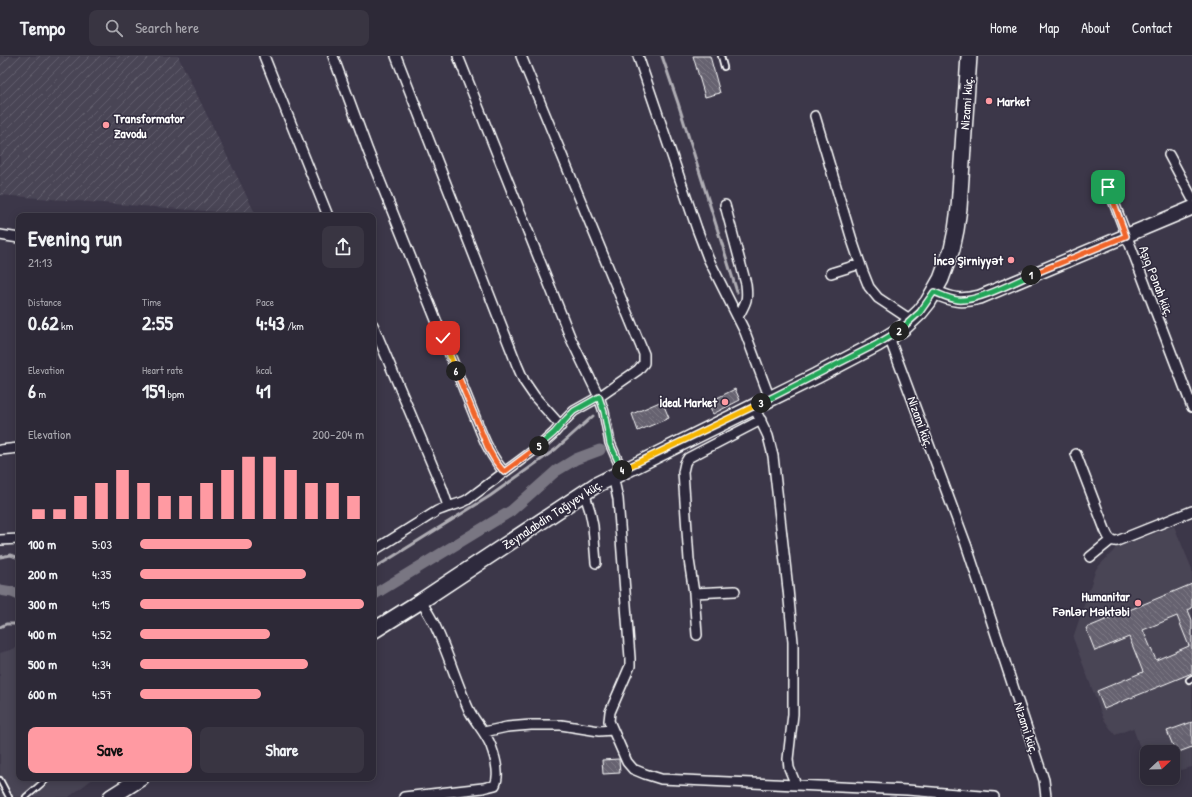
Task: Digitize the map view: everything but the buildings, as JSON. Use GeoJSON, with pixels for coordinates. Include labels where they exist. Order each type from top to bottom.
{"type":"FeatureCollection","features":[{"type":"Feature","properties":{"kind":"main road","name":"Nizami küç."},"geometry":{"type":"LineString","coordinates":[[890,337],[912,320],[928,302],[946,266],[956,230],[959,208],[969,56]]}},
{"type":"Feature","properties":{"kind":"main road","name":"Zeynalabdin Tağıyev küç."},"geometry":{"type":"LineString","coordinates":[[376,629],[421,601],[584,492],[617,473],[757,414],[770,398],[890,337]]}},
{"type":"Feature","properties":{"kind":"main road"},"geometry":{"type":"LineString","coordinates":[[111,797],[136,781]]}},
{"type":"Feature","properties":{"kind":"street"},"geometry":{"type":"LineString","coordinates":[[264,56],[327,213]]}},
{"type":"Feature","properties":{"kind":"street"},"geometry":{"type":"LineString","coordinates":[[334,56],[365,145],[481,432],[489,450],[504,472]]}},
{"type":"Feature","properties":{"kind":"street"},"geometry":{"type":"LineString","coordinates":[[396,56],[524,381],[534,397],[561,426]]}},
{"type":"Feature","properties":{"kind":"street"},"geometry":{"type":"LineString","coordinates":[[458,56],[571,339],[599,397],[604,412],[617,473],[630,658],[630,666],[610,712],[609,721],[627,762],[634,769],[661,779],[907,790],[994,797]]}},
{"type":"Feature","properties":{"kind":"street"},"geometry":{"type":"LineString","coordinates":[[376,549],[438,511],[467,500],[541,445],[574,411],[599,397],[638,370],[644,363],[644,354],[521,56]]}},
{"type":"Feature","properties":{"kind":"street"},"geometry":{"type":"LineString","coordinates":[[638,56],[708,258],[745,332],[770,398]]}},
{"type":"Feature","properties":{"kind":"street"},"geometry":{"type":"LineString","coordinates":[[815,116],[860,264],[869,287],[878,298],[912,320]]}},
{"type":"Feature","properties":{"kind":"street"},"geometry":{"type":"LineString","coordinates":[[1169,155],[1192,198]]}},
{"type":"Feature","properties":{"kind":"street","name":"Aşıq Pənah küç."},"geometry":{"type":"LineString","coordinates":[[1108,187],[1192,407]]}},
{"type":"Feature","properties":{"kind":"street"},"geometry":{"type":"LineString","coordinates":[[725,205],[746,284],[747,302],[738,317]]}},
{"type":"Feature","properties":{"kind":"street"},"geometry":{"type":"LineString","coordinates":[[934,292],[950,299],[959,300],[969,300],[980,297],[1192,208]]}},
{"type":"Feature","properties":{"kind":"street"},"geometry":{"type":"LineString","coordinates":[[0,235],[16,238]]}},
{"type":"Feature","properties":{"kind":"street"},"geometry":{"type":"LineString","coordinates":[[832,273],[860,264]]}},
{"type":"Feature","properties":{"kind":"street"},"geometry":{"type":"LineString","coordinates":[[376,332],[442,488],[448,506]]}},
{"type":"Feature","properties":{"kind":"street","name":"Nizami küç."},"geometry":{"type":"LineString","coordinates":[[890,337],[966,544],[1042,774],[1046,789],[1046,797]]}},
{"type":"Feature","properties":{"kind":"street"},"geometry":{"type":"LineString","coordinates":[[697,635],[694,593],[689,560],[683,472],[685,463],[688,458],[757,414],[768,436],[773,456],[788,589],[793,642],[793,714],[788,759],[789,768],[796,785]]}},
{"type":"Feature","properties":{"kind":"street"},"geometry":{"type":"LineString","coordinates":[[0,450],[16,448]]}},
{"type":"Feature","properties":{"kind":"street"},"geometry":{"type":"LineString","coordinates":[[1076,454],[1106,532],[1111,540],[1117,541],[1192,511]]}},
{"type":"Feature","properties":{"kind":"street"},"geometry":{"type":"LineString","coordinates":[[584,492],[593,526],[596,563]]}},
{"type":"Feature","properties":{"kind":"street"},"geometry":{"type":"LineString","coordinates":[[0,540],[16,539]]}},
{"type":"Feature","properties":{"kind":"street"},"geometry":{"type":"LineString","coordinates":[[1090,557],[1111,540]]}},
{"type":"Feature","properties":{"kind":"street"},"geometry":{"type":"LineString","coordinates":[[694,593],[735,591]]}},
{"type":"Feature","properties":{"kind":"street"},"geometry":{"type":"LineString","coordinates":[[404,797],[483,788],[495,785],[497,780],[497,771],[491,746],[484,732],[470,712],[437,629],[421,601]]}},
{"type":"Feature","properties":{"kind":"street"},"geometry":{"type":"LineString","coordinates":[[484,732],[507,727],[531,725],[561,725],[598,731],[613,730]]}},
{"type":"Feature","properties":{"kind":"lane"},"geometry":{"type":"LineString","coordinates":[[721,56],[724,67]]}},
{"type":"Feature","properties":{"kind":"lane"},"geometry":{"type":"LineString","coordinates":[[0,780],[10,797]]}},
{"type":"Feature","properties":{"kind":"lane"},"geometry":{"type":"LineString","coordinates":[[26,797],[45,781]]}},
{"type":"Feature","properties":{"kind":"shaded area","name":"Transformator Zavodu"},"geometry":{"type":"Polygon","coordinates":[[[0,56],[178,56],[255,213],[230,213],[0,195],[0,56]]]}},
{"type":"Feature","properties":{"kind":"shaded area","name":"Humanitar Fənlər Məktəbi"},"geometry":{"type":"Polygon","coordinates":[[[1174,526],[1192,569],[1192,767],[1180,770],[1180,745],[1140,745],[1140,748],[1133,728],[1115,735],[1103,718],[1073,638],[1096,569],[1116,548],[1174,526]]]}},
{"type":"Feature","properties":{"kind":"shaded area"},"geometry":{"type":"Polygon","coordinates":[[[16,648],[16,781],[90,781],[69,797],[0,797],[0,653],[16,648]]]}},
{"type":"Feature","properties":{"kind":"waterway"},"geometry":{"type":"LineString","coordinates":[[662,56],[737,292]]}},
{"type":"Feature","properties":{"kind":"waterway"},"geometry":{"type":"LineString","coordinates":[[376,567],[490,496],[556,449],[593,416]]}},
{"type":"Feature","properties":{"kind":"waterway"},"geometry":{"type":"LineString","coordinates":[[376,593],[511,511],[556,471],[576,459],[600,450]]}},
{"type":"Feature","properties":{"kind":"waterway"},"geometry":{"type":"LineString","coordinates":[[0,557],[11,555],[16,557]]}},
{"type":"Feature","properties":{"kind":"waterway"},"geometry":{"type":"LineString","coordinates":[[0,590],[16,594]]}},
{"type":"Feature","properties":{"kind":"waterway"},"geometry":{"type":"LineString","coordinates":[[0,627],[6,624],[16,624]]}},
{"type":"Feature","properties":{"kind":"place","name":"Market"},"geometry":{"type":"Point","coordinates":[989,101]}},
{"type":"Feature","properties":{"kind":"place","name":"Transformator Zavodu"},"geometry":{"type":"Point","coordinates":[106,125]}},
{"type":"Feature","properties":{"kind":"place","name":"İncə Şirniyyət"},"geometry":{"type":"Point","coordinates":[1011,260]}},
{"type":"Feature","properties":{"kind":"place","name":"İdeal Market"},"geometry":{"type":"Point","coordinates":[725,402]}},
{"type":"Feature","properties":{"kind":"place","name":"Humanitar Fənlər Məktəbi"},"geometry":{"type":"Point","coordinates":[1138,603]}},
{"type":"Feature","properties":{"kind":"route"},"geometry":{"type":"LineString","coordinates":[[443,338],[489,450],[504,472],[541,445],[574,411],[599,397],[604,412],[610,444],[622,471],[754,407],[890,337],[903,328],[920,312],[934,292],[950,299],[959,300],[969,300],[980,297],[1126,236],[1108,187]]}}]}
